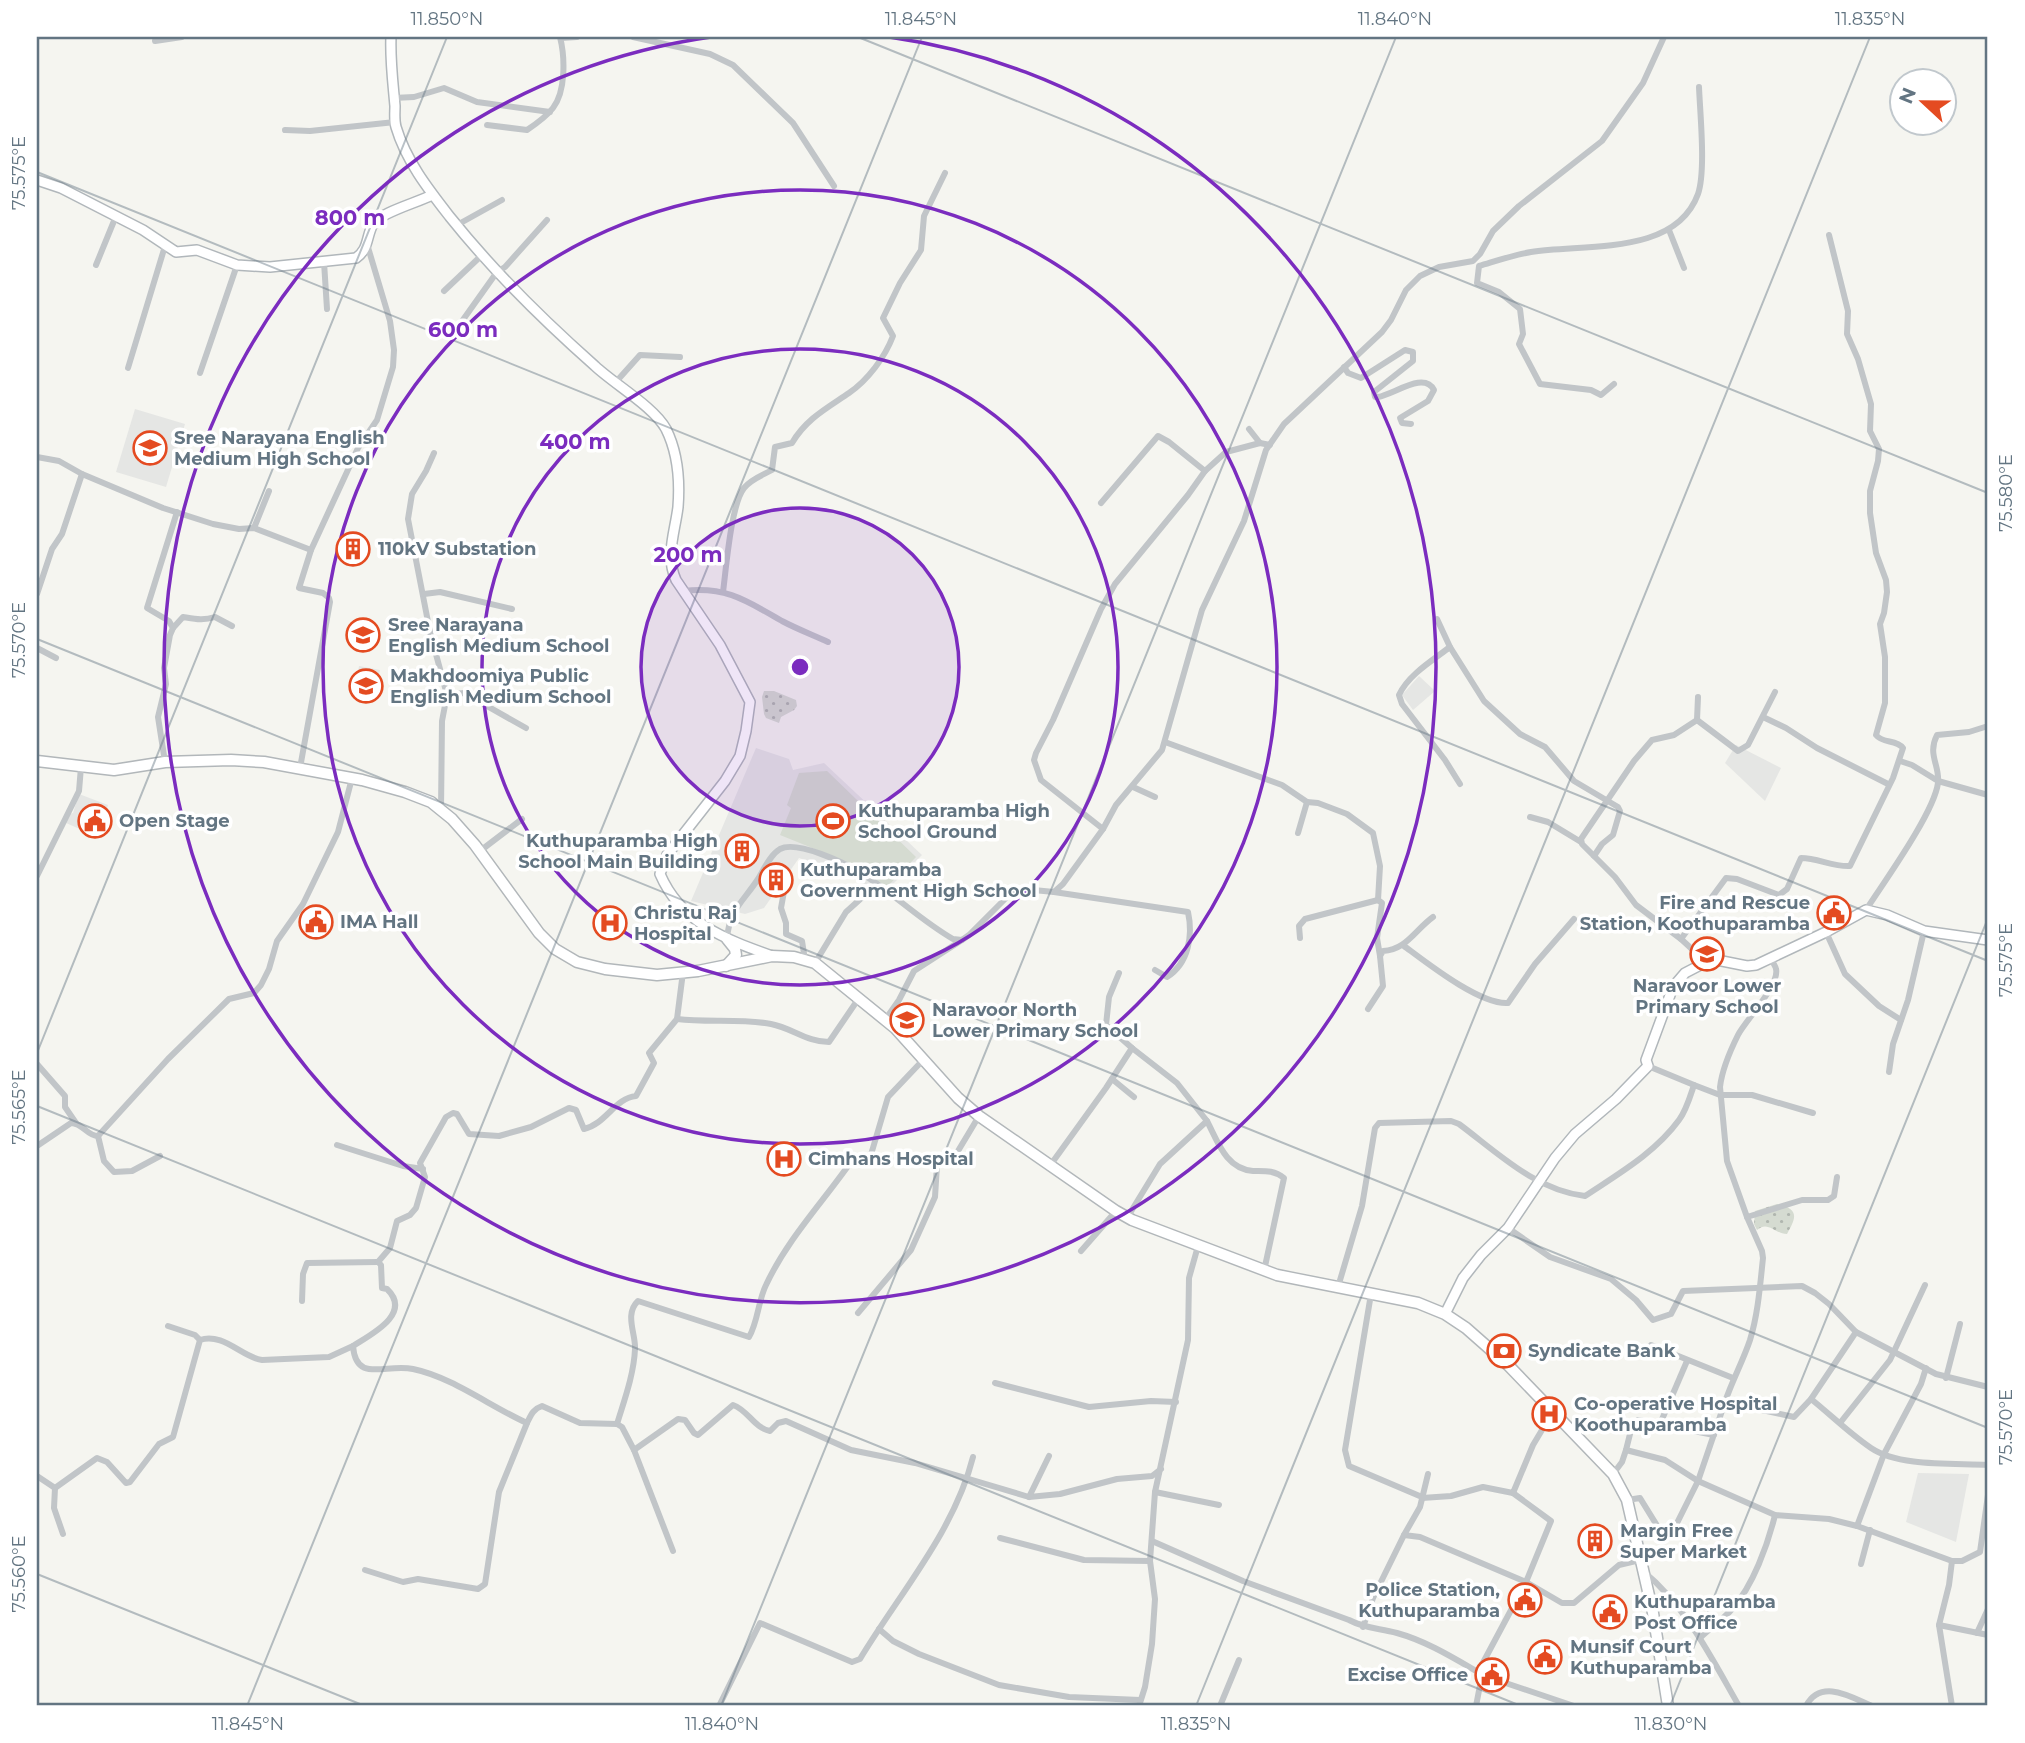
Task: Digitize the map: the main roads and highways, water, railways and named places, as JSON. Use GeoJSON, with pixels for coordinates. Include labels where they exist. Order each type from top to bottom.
{"type":"FeatureCollection","features":[{"type":"Feature","properties":{"kind":"main road"},"geometry":{"type":"LineString","coordinates":[[391,37],[395,122],[406,151],[432,195],[497,272],[552,327],[665,426],[673,446],[678,484],[671,568],[720,645],[750,702],[747,731],[740,756],[725,782],[667,855],[660,874],[668,893],[704,927],[727,939],[772,956],[810,961],[885,1020],[925,1059],[958,1098],[979,1116],[1049,1167],[1127,1218],[1264,1271],[1418,1303],[1446,1314],[1488,1345],[1612,1474],[1627,1500],[1653,1613],[1668,1706]]}},
{"type":"Feature","properties":{"kind":"main road"},"geometry":{"type":"LineString","coordinates":[[37,180],[61,188],[116,216],[176,252],[197,250],[237,265],[270,267],[356,258],[363,253],[373,223],[381,216],[432,195]]}},
{"type":"Feature","properties":{"kind":"main road"},"geometry":{"type":"LineString","coordinates":[[37,761],[114,771],[165,762],[264,762],[352,778],[405,792],[431,802],[452,819],[480,851],[539,933],[555,949],[577,961],[605,969],[657,975],[725,966],[772,956]]}},
{"type":"Feature","properties":{"kind":"main road"},"geometry":{"type":"LineString","coordinates":[[1446,1314],[1472,1266],[1507,1228],[1555,1157],[1575,1134],[1616,1099],[1648,1066],[1646,1060],[1673,987],[1685,973],[1706,962],[1720,959],[1747,967],[1771,959],[1866,910],[1887,915],[1924,931],[1988,940]]}},
{"type":"Feature","properties":{"kind":"main road"},"geometry":{"type":"LineString","coordinates":[[725,966],[736,955],[727,939]]}},
{"type":"Feature","properties":{"kind":"main road"},"geometry":{"type":"LineString","coordinates":[[739,963],[744,953],[740,945]]}},
{"type":"Feature","properties":{"kind":"place","name":"Sree Narayana English Medium High School"},"geometry":{"type":"Point","coordinates":[150,448]}},
{"type":"Feature","properties":{"kind":"place","name":"110kV Substation"},"geometry":{"type":"Point","coordinates":[353,549]}},
{"type":"Feature","properties":{"kind":"place","name":"Sree Narayana English Medium School"},"geometry":{"type":"Point","coordinates":[363,635]}},
{"type":"Feature","properties":{"kind":"place","name":"Makhdoomiya Public English Medium School"},"geometry":{"type":"Point","coordinates":[366,686]}},
{"type":"Feature","properties":{"kind":"place","name":"Open Stage"},"geometry":{"type":"Point","coordinates":[95,821]}},
{"type":"Feature","properties":{"kind":"place","name":"Kuthuparamba High School Ground"},"geometry":{"type":"Point","coordinates":[833,821]}},
{"type":"Feature","properties":{"kind":"place","name":"Kuthuparamba High School Main Building"},"geometry":{"type":"Point","coordinates":[742,851]}},
{"type":"Feature","properties":{"kind":"place","name":"Kuthuparamba Government High School"},"geometry":{"type":"Point","coordinates":[776,880]}},
{"type":"Feature","properties":{"kind":"place","name":"Fire and Rescue Station, Koothuparamba"},"geometry":{"type":"Point","coordinates":[1834,913]}},
{"type":"Feature","properties":{"kind":"place","name":"IMA Hall"},"geometry":{"type":"Point","coordinates":[316,922]}},
{"type":"Feature","properties":{"kind":"place","name":"Christu Raj Hospital"},"geometry":{"type":"Point","coordinates":[610,923]}},
{"type":"Feature","properties":{"kind":"place","name":"Naravoor Lower Primary School"},"geometry":{"type":"Point","coordinates":[1707,954]}},
{"type":"Feature","properties":{"kind":"place","name":"Naravoor North Lower Primary School"},"geometry":{"type":"Point","coordinates":[907,1020]}},
{"type":"Feature","properties":{"kind":"place","name":"Cimhans Hospital"},"geometry":{"type":"Point","coordinates":[784,1159]}},
{"type":"Feature","properties":{"kind":"place","name":"Syndicate Bank"},"geometry":{"type":"Point","coordinates":[1504,1351]}},
{"type":"Feature","properties":{"kind":"place","name":"Co-operative Hospital Koothuparamba"},"geometry":{"type":"Point","coordinates":[1549,1414]}},
{"type":"Feature","properties":{"kind":"place","name":"Margin Free Super Market"},"geometry":{"type":"Point","coordinates":[1595,1541]}},
{"type":"Feature","properties":{"kind":"place","name":"Police Station, Kuthuparamba"},"geometry":{"type":"Point","coordinates":[1525,1600]}},
{"type":"Feature","properties":{"kind":"place","name":"Kuthuparamba Post Office"},"geometry":{"type":"Point","coordinates":[1610,1612]}},
{"type":"Feature","properties":{"kind":"place","name":"Munsif Court Kuthuparamba"},"geometry":{"type":"Point","coordinates":[1545,1657]}},
{"type":"Feature","properties":{"kind":"place","name":"Excise Office"},"geometry":{"type":"Point","coordinates":[1492,1675]}}]}
